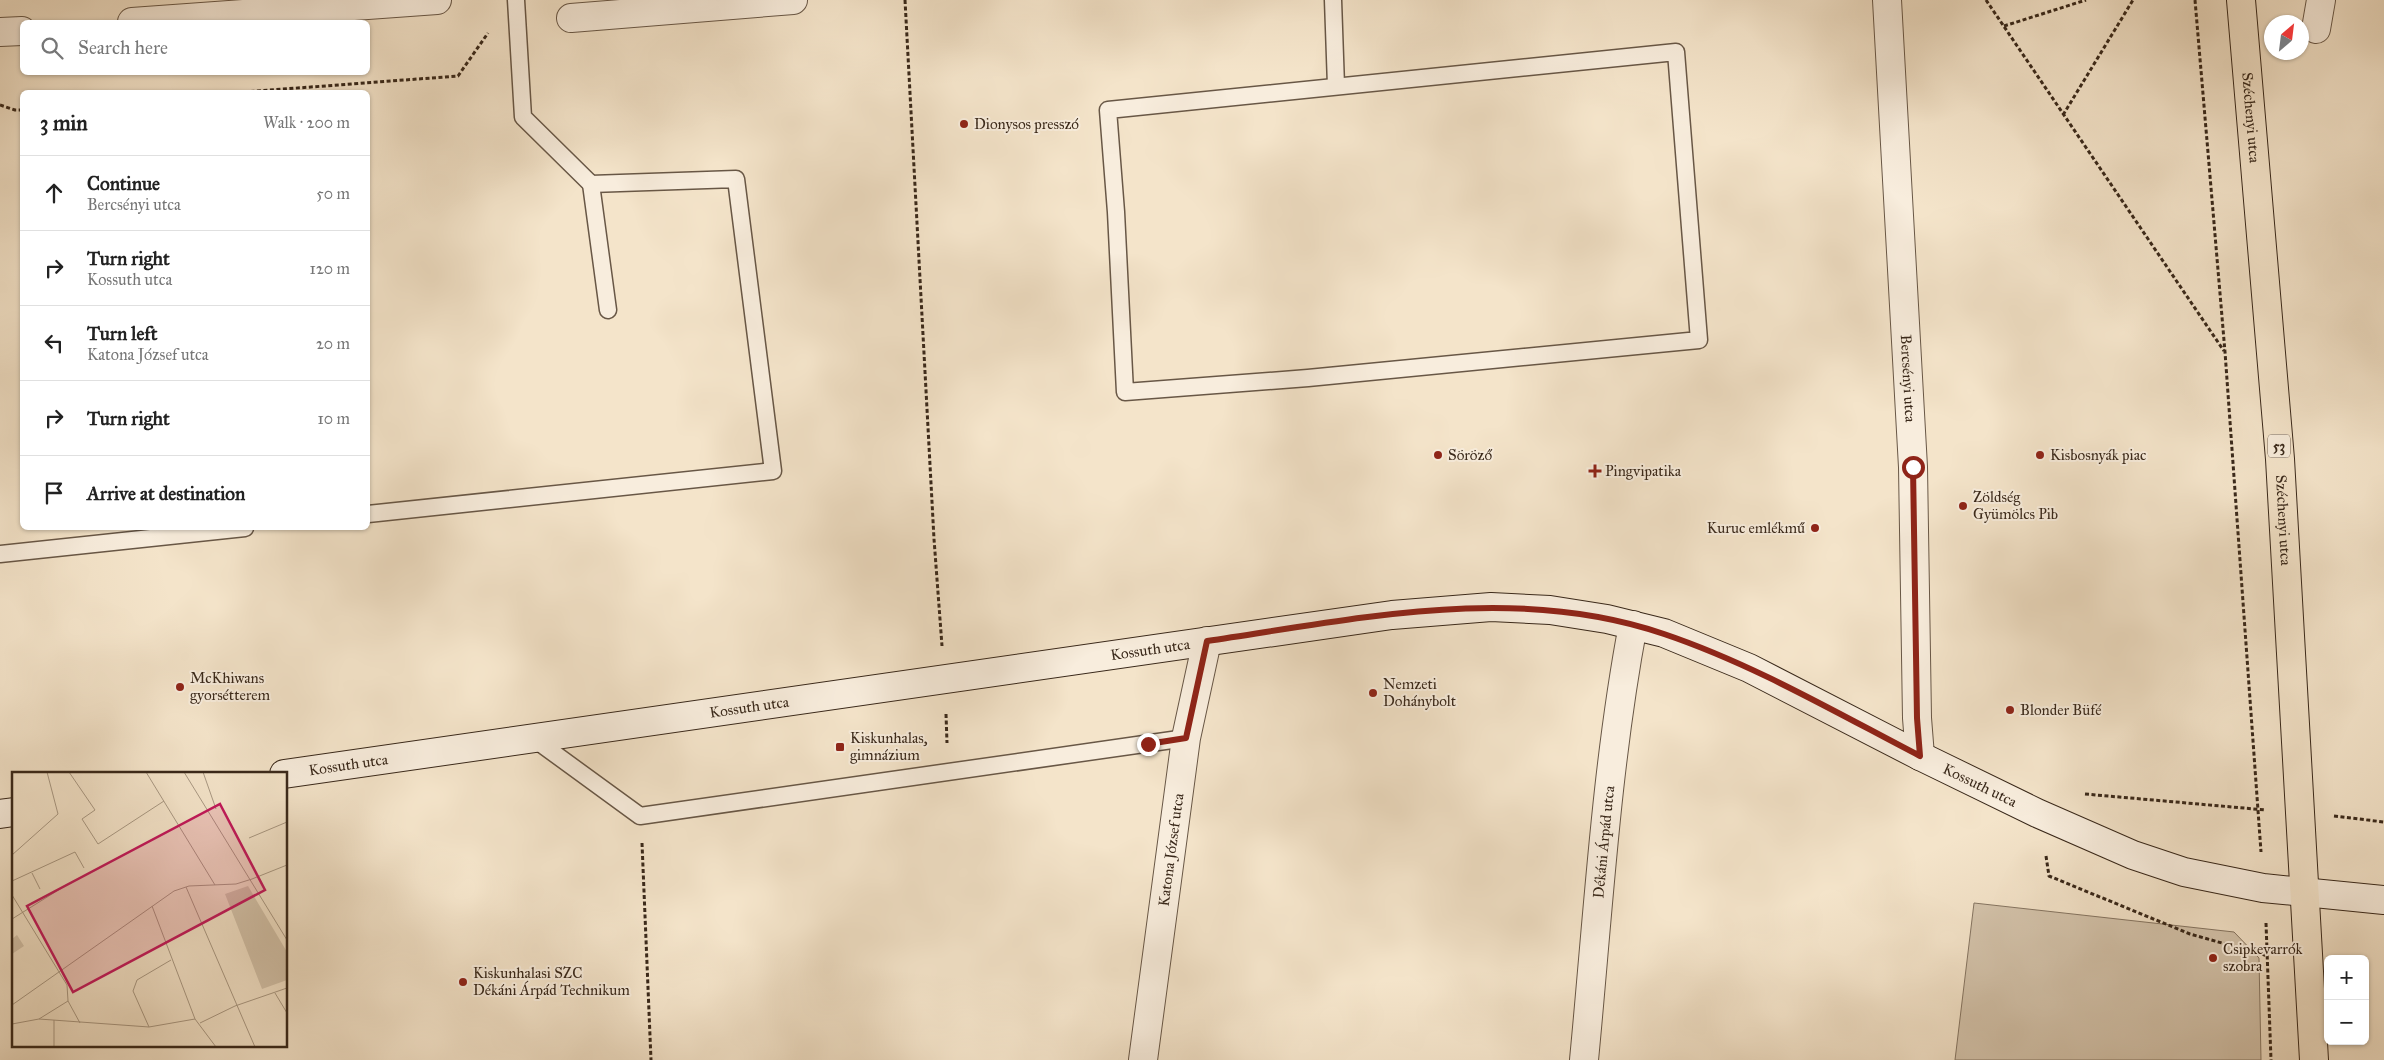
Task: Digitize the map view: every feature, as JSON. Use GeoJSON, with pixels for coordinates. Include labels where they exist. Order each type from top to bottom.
{"type":"FeatureCollection","features":[{"type":"Feature","properties":{"kind":"main road","name":"Széchenyi utca"},"geometry":{"type":"LineString","coordinates":[[2241,0],[2280,459],[2304,892]]}},
{"type":"Feature","properties":{"kind":"main road","name":"53"},"geometry":{"type":"LineString","coordinates":[[2304,892],[2314,1060]]}},
{"type":"Feature","properties":{"kind":"street"},"geometry":{"type":"LineString","coordinates":[[160,20],[437,0]]}},
{"type":"Feature","properties":{"kind":"street"},"geometry":{"type":"LineString","coordinates":[[571,18],[793,0]]}},
{"type":"Feature","properties":{"kind":"street","name":"Bercsényi utca"},"geometry":{"type":"LineString","coordinates":[[1887,0],[1913,467],[1917,718],[1920,756]]}},
{"type":"Feature","properties":{"kind":"street"},"geometry":{"type":"LineString","coordinates":[[2316,29],[2321,0]]}},
{"type":"Feature","properties":{"kind":"street"},"geometry":{"type":"LineString","coordinates":[[0,32],[20,31]]}},
{"type":"Feature","properties":{"kind":"street","name":"Kossuth utca"},"geometry":{"type":"LineString","coordinates":[[288,773],[1392,614],[1491,607],[1577,613],[1664,634],[1749,668],[1920,756],[2038,812],[2133,855],[2184,872],[2263,888],[2384,900]]}},
{"type":"Feature","properties":{"kind":"street","name":"Dékáni Árpád utca"},"geometry":{"type":"LineString","coordinates":[[1584,1060],[1612,765],[1622,685],[1633,625]]}},
{"type":"Feature","properties":{"kind":"street","name":"Katona József utca"},"geometry":{"type":"LineString","coordinates":[[1143,1060],[1186,738],[1207,641]]}},
{"type":"Feature","properties":{"kind":"lane"},"geometry":{"type":"LineString","coordinates":[[516,0],[523,117],[592,184],[608,310]]}},
{"type":"Feature","properties":{"kind":"lane"},"geometry":{"type":"LineString","coordinates":[[1333,0],[1336,86]]}},
{"type":"Feature","properties":{"kind":"lane"},"geometry":{"type":"LineString","coordinates":[[1676,52],[1699,340],[1328,376],[1125,392],[1116,212],[1108,110],[1336,86],[1423,79],[1676,52]]}},
{"type":"Feature","properties":{"kind":"lane"},"geometry":{"type":"LineString","coordinates":[[370,514],[773,470],[736,179],[592,184]]}},
{"type":"Feature","properties":{"kind":"lane"},"geometry":{"type":"LineString","coordinates":[[0,554],[227,530]]}},
{"type":"Feature","properties":{"kind":"lane"},"geometry":{"type":"LineString","coordinates":[[533,738],[640,816],[1186,738]]}},
{"type":"Feature","properties":{"kind":"path"},"geometry":{"type":"LineString","coordinates":[[905,0],[934,539],[949,772]]}},
{"type":"Feature","properties":{"kind":"path"},"geometry":{"type":"LineString","coordinates":[[1986,0],[2225,352]]}},
{"type":"Feature","properties":{"kind":"path"},"geometry":{"type":"LineString","coordinates":[[2004,26],[2086,0]]}},
{"type":"Feature","properties":{"kind":"path"},"geometry":{"type":"LineString","coordinates":[[2063,116],[2133,0]]}},
{"type":"Feature","properties":{"kind":"path"},"geometry":{"type":"LineString","coordinates":[[2195,0],[2225,352],[2258,810],[2268,956],[2271,1060]]}},
{"type":"Feature","properties":{"kind":"path"},"geometry":{"type":"LineString","coordinates":[[271,90],[458,76],[490,30]]}},
{"type":"Feature","properties":{"kind":"path"},"geometry":{"type":"LineString","coordinates":[[0,105],[20,110]]}},
{"type":"Feature","properties":{"kind":"path"},"geometry":{"type":"LineString","coordinates":[[2258,810],[2065,792],[2038,812],[2050,876],[2190,934],[2268,956]]}},
{"type":"Feature","properties":{"kind":"path"},"geometry":{"type":"LineString","coordinates":[[2301,813],[2384,822]]}},
{"type":"Feature","properties":{"kind":"path"},"geometry":{"type":"LineString","coordinates":[[640,816],[651,1060]]}},
{"type":"Feature","properties":{"kind":"shaded area"},"geometry":{"type":"Polygon","coordinates":[[[1974,903],[2234,932],[2259,958],[2261,1060],[1955,1060],[1974,903]]]}},
{"type":"Feature","properties":{"kind":"place","name":"Dionysos presszó"},"geometry":{"type":"Point","coordinates":[964,124]}},
{"type":"Feature","properties":{"kind":"place","name":"Söröző"},"geometry":{"type":"Point","coordinates":[1438,455]}},
{"type":"Feature","properties":{"kind":"place","name":"Kisbosnyák piac"},"geometry":{"type":"Point","coordinates":[2040,455]}},
{"type":"Feature","properties":{"kind":"place","name":"Pingvipatika"},"geometry":{"type":"Point","coordinates":[1595,471]}},
{"type":"Feature","properties":{"kind":"place","name":"Zöldség Gyümölcs Pib"},"geometry":{"type":"Point","coordinates":[1963,506]}},
{"type":"Feature","properties":{"kind":"place","name":"Kuruc emlékmű"},"geometry":{"type":"Point","coordinates":[1815,528]}},
{"type":"Feature","properties":{"kind":"place","name":"McKhiwans gyorsétterem"},"geometry":{"type":"Point","coordinates":[180,687]}},
{"type":"Feature","properties":{"kind":"place","name":"Nemzeti Dohánybolt"},"geometry":{"type":"Point","coordinates":[1373,693]}},
{"type":"Feature","properties":{"kind":"place","name":"Blonder Büfé"},"geometry":{"type":"Point","coordinates":[2010,710]}},
{"type":"Feature","properties":{"kind":"place","name":"Kiskunhalas, gimnázium"},"geometry":{"type":"Point","coordinates":[840,747]}},
{"type":"Feature","properties":{"kind":"place","name":"Csipkevarrók szobra"},"geometry":{"type":"Point","coordinates":[2213,958]}},
{"type":"Feature","properties":{"kind":"place","name":"Kiskunhalasi SZC Dékáni Árpád Technikum"},"geometry":{"type":"Point","coordinates":[463,982]}},
{"type":"Feature","properties":{"kind":"route"},"geometry":{"type":"LineString","coordinates":[[1148,744],[1186,738],[1207,641],[1392,614],[1491,607],[1577,613],[1664,634],[1749,668],[1920,756],[1917,718],[1913,467]]}}]}
